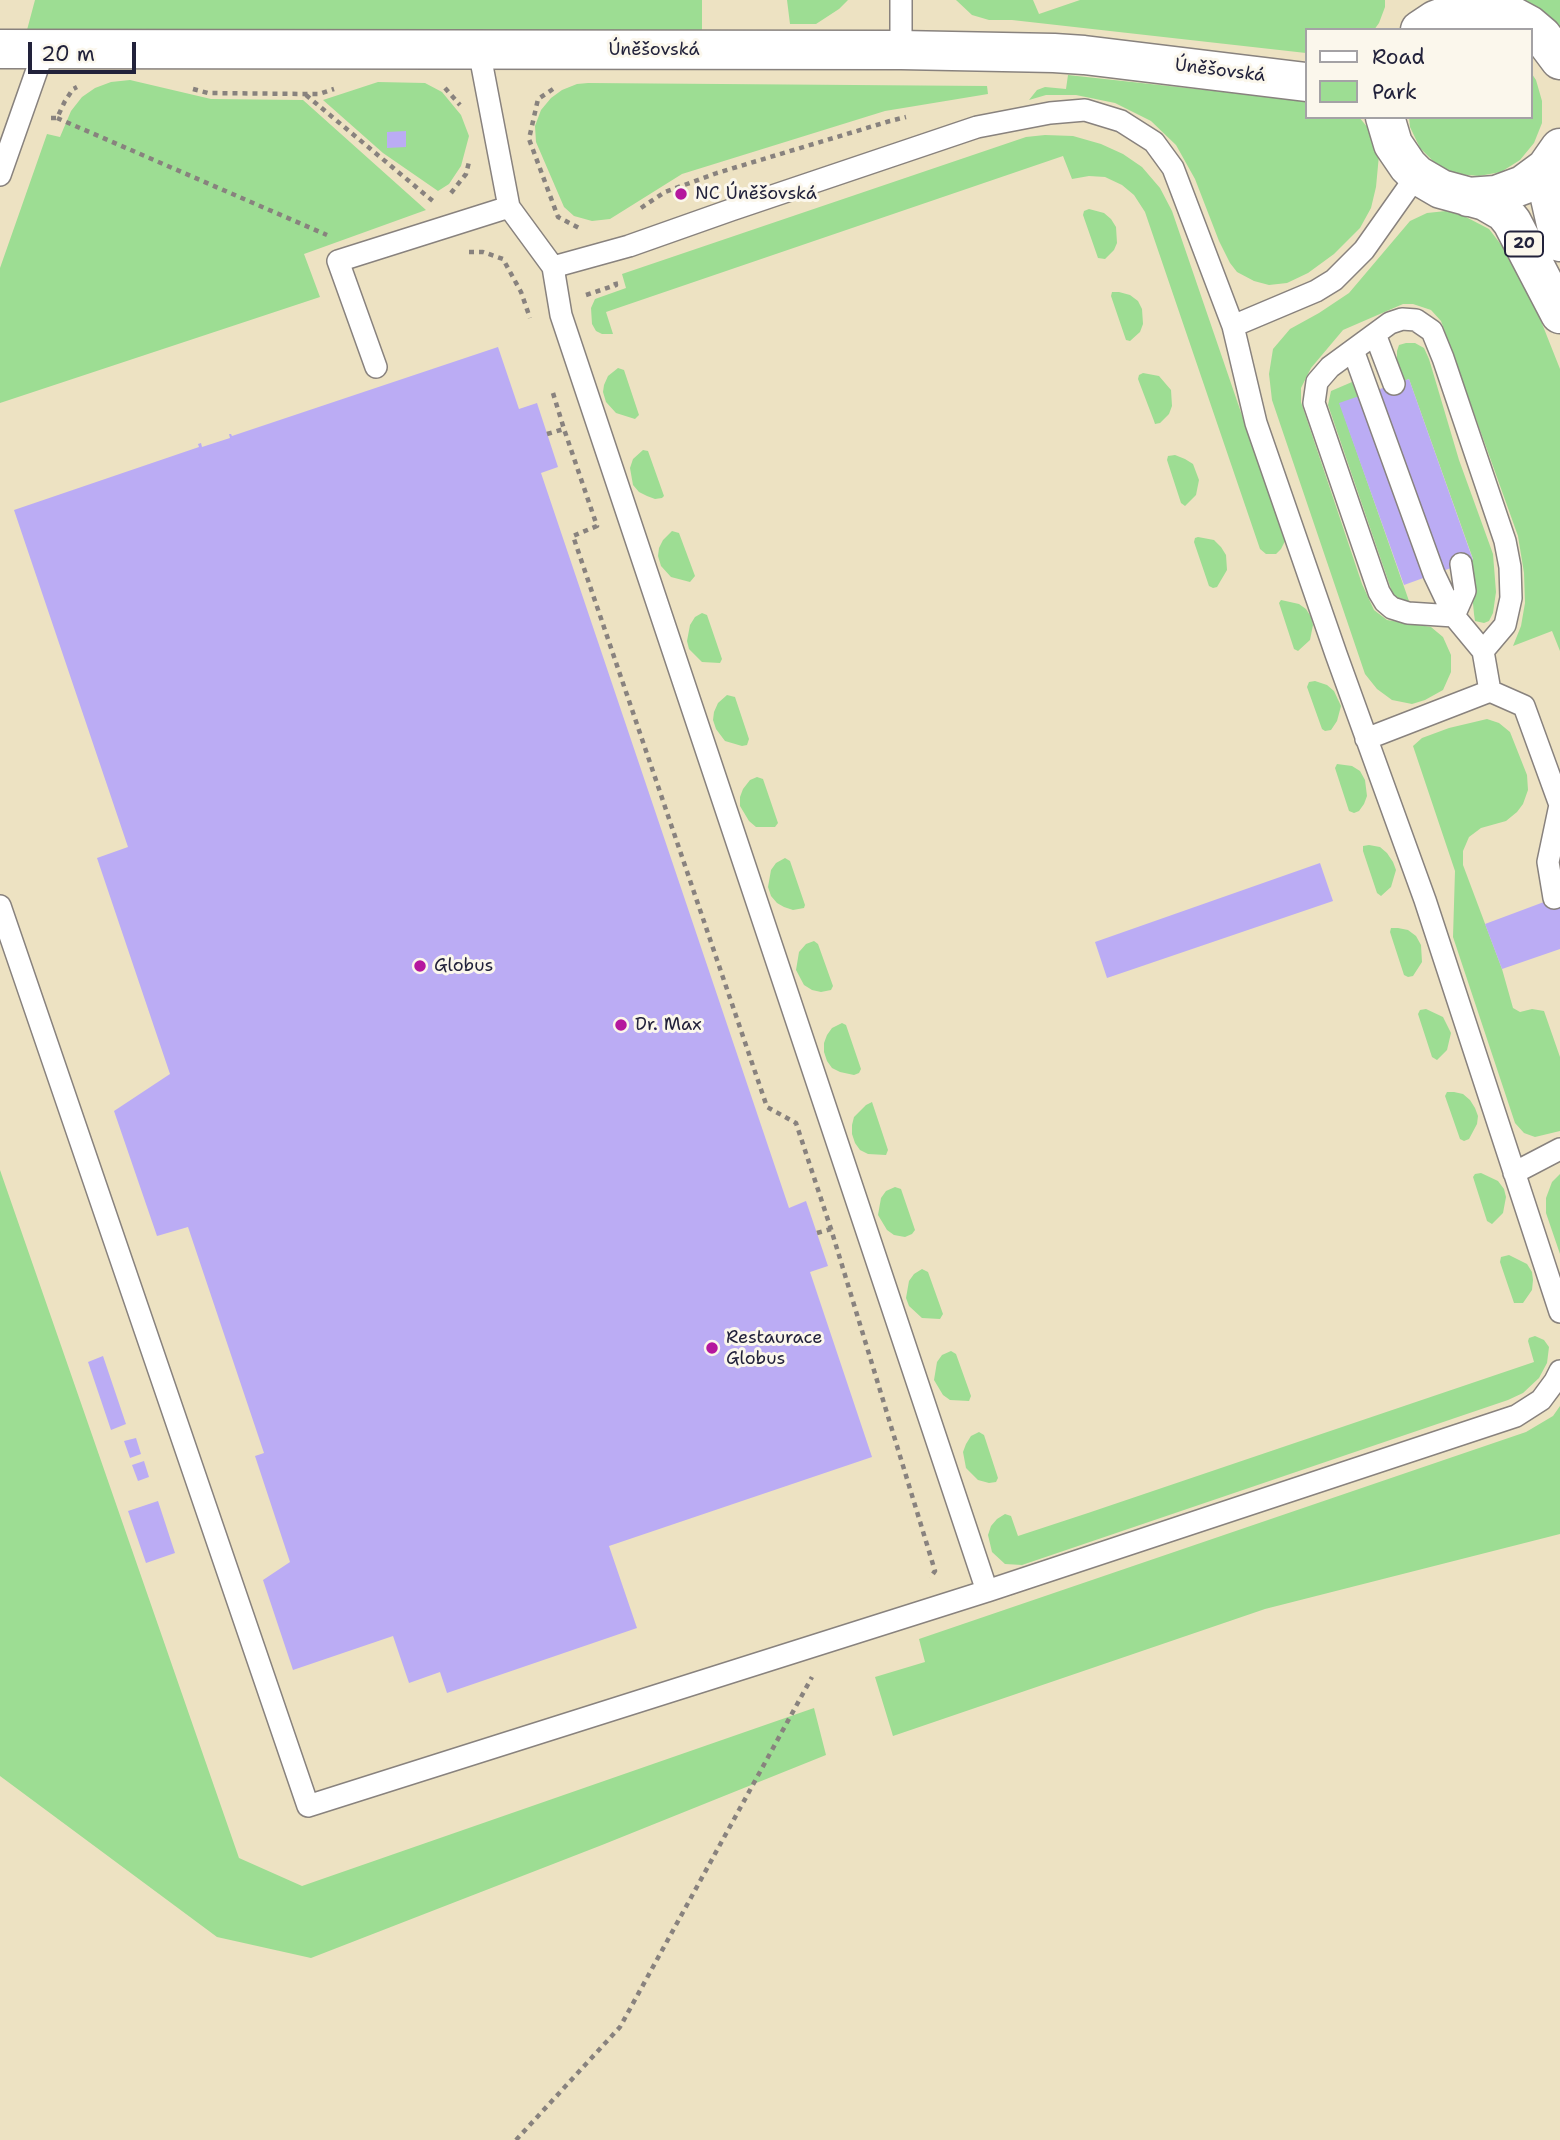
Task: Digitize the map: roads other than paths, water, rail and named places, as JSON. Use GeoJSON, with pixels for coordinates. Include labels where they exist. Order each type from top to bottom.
{"type":"FeatureCollection","features":[{"type":"Feature","properties":{"kind":"street"},"geometry":{"type":"LineString","coordinates":[[1413,28],[1416,18],[1415,0]]}},
{"type":"Feature","properties":{"kind":"street"},"geometry":{"type":"LineString","coordinates":[[1423,28],[1454,13],[1474,10],[1495,12],[1498,9],[1529,25],[1542,36],[1560,60]]}},
{"type":"Feature","properties":{"kind":"street","name":"Úněšovská"},"geometry":{"type":"LineString","coordinates":[[0,49],[901,50],[1084,55],[1304,82]]}},
{"type":"Feature","properties":{"kind":"street","name":"20"},"geometry":{"type":"LineString","coordinates":[[1385,119],[1400,156],[1417,175],[1441,190],[1485,201],[1512,222],[1560,314]]}},
{"type":"Feature","properties":{"kind":"street","name":"20"},"geometry":{"type":"LineString","coordinates":[[1468,197],[1496,195],[1523,185],[1546,168],[1560,148]]}},
{"type":"Feature","properties":{"kind":"street","name":"20"},"geometry":{"type":"LineString","coordinates":[[1560,148],[1550,183],[1550,198],[1560,242]]}},
{"type":"Feature","properties":{"kind":"lane"},"geometry":{"type":"LineString","coordinates":[[901,0],[901,50]]}},
{"type":"Feature","properties":{"kind":"lane"},"geometry":{"type":"LineString","coordinates":[[0,175],[44,50]]}},
{"type":"Feature","properties":{"kind":"lane"},"geometry":{"type":"LineString","coordinates":[[479,50],[509,207],[553,267],[565,326],[987,1591]]}},
{"type":"Feature","properties":{"kind":"lane"},"geometry":{"type":"LineString","coordinates":[[553,267],[629,246],[977,127],[1050,113],[1085,110],[1121,121],[1154,142],[1173,168],[1233,326],[1256,423],[1425,900],[1560,1312]]}},
{"type":"Feature","properties":{"kind":"lane"},"geometry":{"type":"LineString","coordinates":[[1233,326],[1316,291],[1334,280],[1364,250],[1417,175]]}},
{"type":"Feature","properties":{"kind":"lane"},"geometry":{"type":"LineString","coordinates":[[376,367],[338,261],[509,207]]}},
{"type":"Feature","properties":{"kind":"lane"},"geometry":{"type":"LineString","coordinates":[[1454,616],[1408,613],[1392,608],[1385,602],[1379,592],[1314,403],[1317,382],[1330,367],[1390,323],[1402,319],[1416,320],[1432,331],[1505,541],[1510,567],[1511,598],[1505,625],[1483,651]]}},
{"type":"Feature","properties":{"kind":"lane"},"geometry":{"type":"LineString","coordinates":[[1375,334],[1394,384]]}},
{"type":"Feature","properties":{"kind":"lane"},"geometry":{"type":"LineString","coordinates":[[1353,350],[1434,574],[1454,616],[1483,651],[1490,691]]}},
{"type":"Feature","properties":{"kind":"lane"},"geometry":{"type":"LineString","coordinates":[[1454,616],[1465,591],[1461,564]]}},
{"type":"Feature","properties":{"kind":"lane"},"geometry":{"type":"LineString","coordinates":[[1366,738],[1490,691],[1524,706],[1560,805],[1548,862],[1554,898]]}},
{"type":"Feature","properties":{"kind":"lane"},"geometry":{"type":"LineString","coordinates":[[0,906],[308,1806],[987,1591],[1516,1416],[1541,1400],[1560,1371]]}},
{"type":"Feature","properties":{"kind":"lane"},"geometry":{"type":"LineString","coordinates":[[1514,1173],[1560,1150]]}},
{"type":"Feature","properties":{"kind":"place","name":"NC Úněšovská"},"geometry":{"type":"Point","coordinates":[681,194]}},
{"type":"Feature","properties":{"kind":"place","name":"Globus"},"geometry":{"type":"Point","coordinates":[420,966]}},
{"type":"Feature","properties":{"kind":"place","name":"Dr. Max"},"geometry":{"type":"Point","coordinates":[621,1025]}},
{"type":"Feature","properties":{"kind":"place","name":"Restaurace Globus"},"geometry":{"type":"Point","coordinates":[712,1348]}}]}
